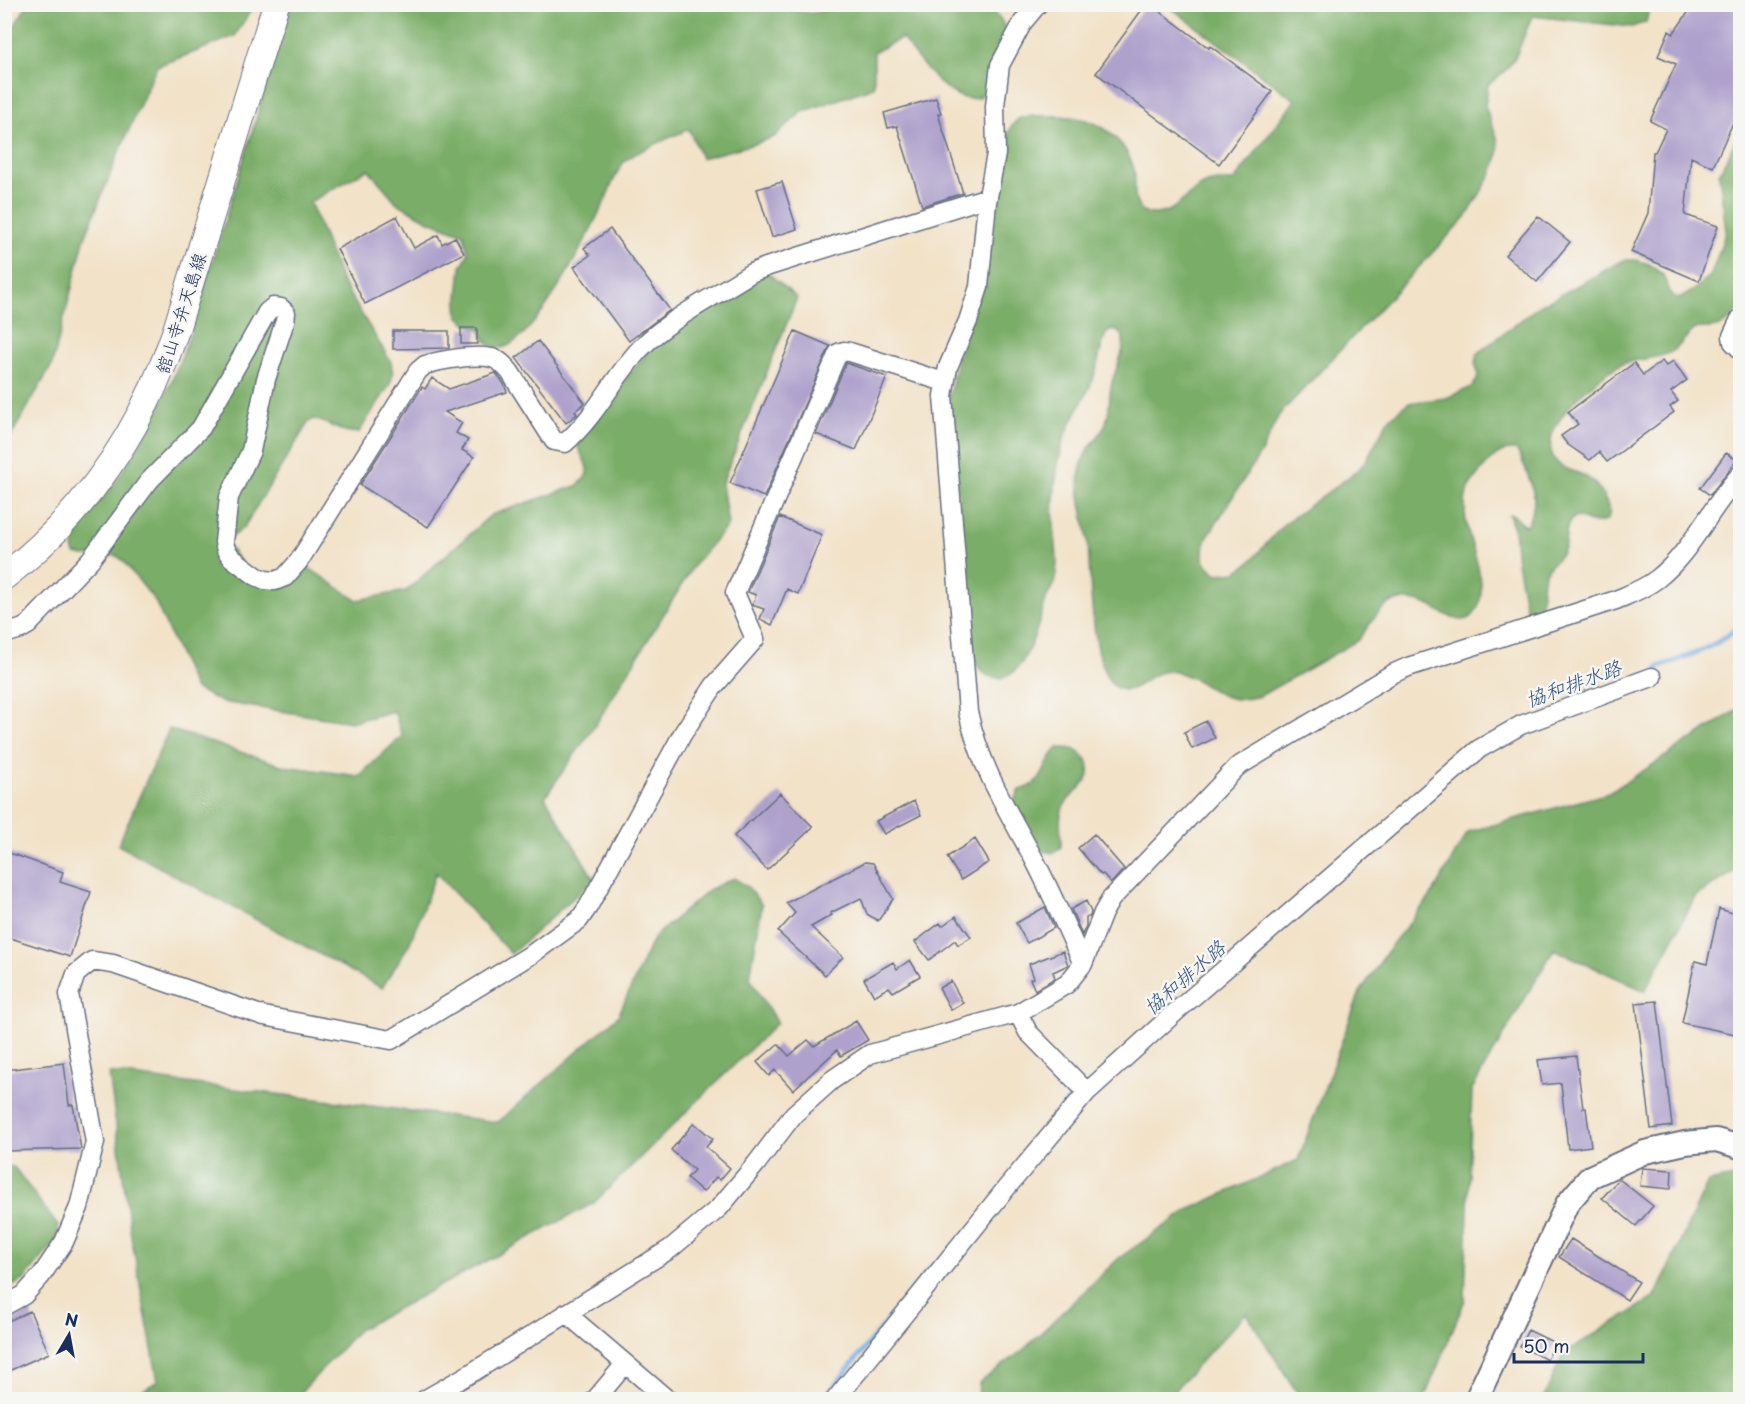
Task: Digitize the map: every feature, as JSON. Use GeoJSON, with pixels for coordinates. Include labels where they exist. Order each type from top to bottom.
{"type":"FeatureCollection","features":[{"type":"Feature","properties":{"kind":"main road","name":"舘山寺弁天島線"},"geometry":{"type":"LineString","coordinates":[[4,578],[50,537],[91,491],[121,448],[147,403],[168,355],[276,4]]}},
{"type":"Feature","properties":{"kind":"street"},"geometry":{"type":"LineString","coordinates":[[1038,4],[1023,22],[1000,65],[995,106],[996,154],[988,197],[979,287],[948,367],[943,396],[968,712],[973,735],[989,779],[1038,866],[1083,964]]}},
{"type":"Feature","properties":{"kind":"street"},"geometry":{"type":"LineString","coordinates":[[4,634],[28,625],[79,573],[100,548],[148,481],[201,428],[267,312],[273,307],[281,308],[286,313],[285,321],[266,379],[251,451],[229,497],[224,542],[232,558],[256,576],[275,581],[285,577],[299,561],[418,371],[425,365],[479,357],[491,358],[502,363],[554,441],[565,443],[586,423],[628,364],[651,338],[751,273],[988,197]]}},
{"type":"Feature","properties":{"kind":"street"},"geometry":{"type":"LineString","coordinates":[[1740,319],[1732,336],[1732,342],[1740,349]]}},
{"type":"Feature","properties":{"kind":"street"},"geometry":{"type":"LineString","coordinates":[[4,1306],[24,1295],[41,1276],[64,1242],[79,1207],[93,1156],[95,1142],[69,994],[76,974],[92,960],[113,964],[264,1016],[391,1040],[532,954],[579,920],[683,733],[714,686],[755,639],[735,592],[838,353],[850,352],[944,382]]}},
{"type":"Feature","properties":{"kind":"street"},"geometry":{"type":"LineString","coordinates":[[424,1400],[670,1249],[719,1208],[794,1114],[832,1080],[870,1054],[1018,1013],[1067,984],[1083,964],[1103,912],[1111,899],[1237,767],[1400,670],[1616,600],[1641,589],[1672,565],[1740,475]]}},
{"type":"Feature","properties":{"kind":"street"},"geometry":{"type":"LineString","coordinates":[[836,1400],[1008,1186],[1082,1087],[1188,1001],[1479,749],[1521,725],[1652,677]]}},
{"type":"Feature","properties":{"kind":"street"},"geometry":{"type":"LineString","coordinates":[[1018,1013],[1028,1032],[1082,1087]]}},
{"type":"Feature","properties":{"kind":"street"},"geometry":{"type":"LineString","coordinates":[[1476,1400],[1567,1204],[1590,1177],[1645,1152],[1686,1143],[1716,1140],[1740,1147]]}},
{"type":"Feature","properties":{"kind":"street"},"geometry":{"type":"LineString","coordinates":[[566,1313],[668,1400]]}},
{"type":"Feature","properties":{"kind":"street"},"geometry":{"type":"LineString","coordinates":[[595,1400],[625,1364]]}},
{"type":"Feature","properties":{"kind":"green space"},"geometry":{"type":"Polygon","coordinates":[[[727,4],[812,13],[864,4],[981,4],[998,16],[1004,26],[1004,44],[991,84],[986,92],[975,98],[963,97],[951,92],[927,70],[902,38],[874,52],[874,87],[802,112],[774,137],[701,158],[689,129],[628,159],[618,171],[573,262],[544,310],[513,343],[499,348],[489,345],[481,330],[466,323],[458,316],[461,267],[468,254],[464,234],[429,221],[397,203],[368,169],[310,202],[342,282],[391,362],[393,375],[389,386],[359,432],[347,432],[313,419],[308,423],[244,527],[226,542],[253,581],[303,564],[357,600],[406,591],[491,515],[576,486],[582,481],[586,476],[587,466],[577,444],[581,435],[655,342],[767,272],[797,298],[722,483],[728,525],[694,565],[596,724],[545,797],[594,879],[511,954],[436,873],[410,943],[382,988],[118,845],[169,729],[284,766],[359,776],[402,736],[394,711],[351,722],[221,702],[194,688],[155,601],[124,562],[117,556],[106,554],[84,556],[75,554],[74,538],[83,522],[133,456],[174,376],[190,334],[291,5],[727,4]]]}},
{"type":"Feature","properties":{"kind":"green space"},"geometry":{"type":"Polygon","coordinates":[[[27,5],[254,5],[235,36],[157,66],[84,240],[52,365],[10,438],[5,440],[4,56],[13,28],[27,5]]]}},
{"type":"Feature","properties":{"kind":"green space"},"geometry":{"type":"Polygon","coordinates":[[[1167,5],[1650,5],[1646,22],[1632,27],[1532,16],[1516,56],[1507,69],[1488,85],[1485,106],[1497,137],[1499,150],[1491,175],[1467,216],[1279,415],[1262,451],[1206,539],[1204,559],[1218,574],[1236,572],[1250,562],[1284,524],[1358,470],[1365,462],[1388,420],[1408,403],[1446,398],[1472,387],[1477,380],[1478,373],[1475,363],[1477,354],[1538,307],[1624,260],[1636,260],[1649,264],[1663,275],[1670,293],[1675,297],[1681,298],[1691,292],[1711,275],[1726,231],[1719,174],[1740,132],[1740,306],[1728,322],[1720,326],[1696,329],[1668,354],[1626,363],[1610,371],[1585,391],[1562,416],[1551,442],[1555,460],[1563,467],[1592,481],[1602,493],[1610,512],[1607,520],[1602,522],[1593,523],[1574,517],[1570,521],[1564,548],[1544,575],[1541,601],[1537,612],[1526,609],[1517,563],[1514,529],[1509,514],[1514,515],[1523,525],[1528,524],[1534,495],[1519,454],[1516,450],[1507,451],[1493,458],[1477,476],[1469,487],[1465,502],[1465,517],[1481,580],[1481,595],[1477,609],[1472,616],[1459,620],[1422,603],[1408,600],[1394,601],[1380,611],[1357,641],[1260,696],[1245,699],[1224,696],[1187,676],[1166,671],[1158,673],[1131,689],[1117,688],[1108,679],[1097,644],[1093,621],[1088,543],[1079,480],[1084,457],[1108,417],[1112,382],[1123,346],[1122,334],[1114,330],[1107,332],[1091,385],[1068,428],[1062,446],[1056,475],[1054,504],[1056,576],[1031,646],[1017,668],[1009,675],[1000,678],[990,677],[984,673],[973,659],[949,396],[1005,140],[1011,128],[1020,118],[1026,116],[1067,116],[1098,125],[1116,138],[1128,156],[1134,169],[1135,195],[1138,206],[1148,213],[1156,214],[1171,209],[1207,183],[1234,181],[1295,100],[1167,5]]]}},
{"type":"Feature","properties":{"kind":"green space"},"geometry":{"type":"Polygon","coordinates":[[[1740,708],[1740,868],[1696,896],[1645,991],[1554,949],[1472,1089],[1465,1300],[1424,1399],[1301,1399],[1246,1313],[1166,1399],[978,1399],[979,1383],[1023,1350],[1119,1258],[1188,1210],[1298,1160],[1360,992],[1393,943],[1431,896],[1468,832],[1609,793],[1740,708]]]}},
{"type":"Feature","properties":{"kind":"green space"},"geometry":{"type":"Polygon","coordinates":[[[1058,748],[1080,753],[1086,759],[1089,774],[1086,781],[1065,803],[1060,819],[1061,847],[1053,853],[1043,851],[1033,845],[1015,812],[1014,801],[1020,790],[1029,787],[1040,778],[1052,754],[1058,748]]]}},
{"type":"Feature","properties":{"kind":"green space"},"geometry":{"type":"Polygon","coordinates":[[[734,878],[749,888],[762,905],[750,978],[777,1023],[594,1203],[358,1330],[295,1399],[128,1399],[158,1381],[131,1236],[109,1073],[498,1122],[618,1016],[654,937],[710,889],[734,878]]]}},
{"type":"Feature","properties":{"kind":"green space"},"geometry":{"type":"Polygon","coordinates":[[[5,1166],[14,1167],[58,1226],[58,1238],[24,1280],[5,1290],[5,1166]]]}},
{"type":"Feature","properties":{"kind":"green space"},"geometry":{"type":"Polygon","coordinates":[[[1740,1176],[1740,1399],[1543,1399],[1564,1353],[1655,1297],[1708,1182],[1740,1176]]]}},
{"type":"Feature","properties":{"kind":"building"},"geometry":{"type":"Polygon","coordinates":[[[1146,4],[1150,4],[1272,92],[1219,164],[1096,73],[1146,4]]]}},
{"type":"Feature","properties":{"kind":"building"},"geometry":{"type":"Polygon","coordinates":[[[1694,4],[1740,4],[1740,107],[1713,167],[1691,157],[1685,215],[1718,226],[1699,281],[1631,252],[1648,213],[1653,152],[1666,129],[1650,121],[1676,64],[1658,56],[1669,31],[1673,34],[1694,4]]]}},
{"type":"Feature","properties":{"kind":"building"},"geometry":{"type":"Polygon","coordinates":[[[936,98],[941,113],[938,114],[963,193],[922,206],[897,126],[888,128],[884,113],[936,98]]]}},
{"type":"Feature","properties":{"kind":"building"},"geometry":{"type":"Polygon","coordinates":[[[782,182],[797,229],[772,237],[757,189],[782,182]]]}},
{"type":"Feature","properties":{"kind":"building"},"geometry":{"type":"Polygon","coordinates":[[[397,216],[414,248],[438,235],[442,244],[455,237],[464,253],[365,304],[337,249],[397,216]]]}},
{"type":"Feature","properties":{"kind":"building"},"geometry":{"type":"Polygon","coordinates":[[[1538,216],[1570,242],[1537,282],[1505,255],[1538,216]]]}},
{"type":"Feature","properties":{"kind":"building"},"geometry":{"type":"Polygon","coordinates":[[[610,229],[670,310],[629,341],[574,267],[590,255],[584,248],[610,229]]]}},
{"type":"Feature","properties":{"kind":"building"},"geometry":{"type":"Polygon","coordinates":[[[461,328],[477,328],[477,344],[461,344],[461,328]]]}},
{"type":"Feature","properties":{"kind":"building"},"geometry":{"type":"Polygon","coordinates":[[[393,331],[449,331],[449,348],[393,349],[393,331]]]}},
{"type":"Feature","properties":{"kind":"building"},"geometry":{"type":"Polygon","coordinates":[[[795,331],[830,346],[764,497],[730,483],[795,331]]]}},
{"type":"Feature","properties":{"kind":"building"},"geometry":{"type":"Polygon","coordinates":[[[538,341],[585,403],[566,423],[516,358],[538,341]]]}},
{"type":"Feature","properties":{"kind":"building"},"geometry":{"type":"Polygon","coordinates":[[[1662,361],[1666,366],[1673,361],[1687,380],[1671,392],[1678,401],[1670,407],[1674,412],[1607,462],[1599,452],[1590,460],[1567,444],[1561,436],[1578,424],[1568,412],[1634,363],[1643,375],[1662,361]]]}},
{"type":"Feature","properties":{"kind":"building"},"geometry":{"type":"Polygon","coordinates":[[[846,363],[887,377],[856,450],[816,434],[846,363]]]}},
{"type":"Feature","properties":{"kind":"building"},"geometry":{"type":"Polygon","coordinates":[[[496,373],[507,392],[445,412],[462,423],[456,433],[468,440],[462,450],[474,457],[428,527],[360,485],[422,387],[425,389],[432,378],[449,389],[496,373]]]}},
{"type":"Feature","properties":{"kind":"building"},"geometry":{"type":"Polygon","coordinates":[[[1726,453],[1737,460],[1710,495],[1700,488],[1726,453]]]}},
{"type":"Feature","properties":{"kind":"building"},"geometry":{"type":"Polygon","coordinates":[[[780,517],[822,535],[798,594],[787,589],[772,625],[760,619],[764,609],[752,605],[756,595],[748,592],[780,517]]]}},
{"type":"Feature","properties":{"kind":"building"},"geometry":{"type":"Polygon","coordinates":[[[1206,721],[1215,738],[1192,749],[1184,732],[1206,721]]]}},
{"type":"Feature","properties":{"kind":"building"},"geometry":{"type":"Polygon","coordinates":[[[780,793],[813,827],[767,870],[734,836],[780,793]]]}},
{"type":"Feature","properties":{"kind":"building"},"geometry":{"type":"Polygon","coordinates":[[[914,801],[921,815],[884,834],[876,821],[914,801]]]}},
{"type":"Feature","properties":{"kind":"building"},"geometry":{"type":"Polygon","coordinates":[[[1094,834],[1124,869],[1111,883],[1078,848],[1094,834]]]}},
{"type":"Feature","properties":{"kind":"building"},"geometry":{"type":"Polygon","coordinates":[[[975,839],[989,862],[961,880],[947,857],[975,839]]]}},
{"type":"Feature","properties":{"kind":"building"},"geometry":{"type":"Polygon","coordinates":[[[4,851],[63,872],[60,882],[91,892],[70,957],[4,936],[4,851]]]}},
{"type":"Feature","properties":{"kind":"building"},"geometry":{"type":"Polygon","coordinates":[[[865,862],[873,863],[893,899],[878,921],[867,914],[861,898],[830,913],[832,915],[811,927],[843,957],[825,975],[778,932],[795,913],[786,903],[865,862]]]}},
{"type":"Feature","properties":{"kind":"building"},"geometry":{"type":"Polygon","coordinates":[[[1086,901],[1091,912],[1090,917],[1086,917],[1086,926],[1082,935],[1071,909],[1086,901]]]}},
{"type":"Feature","properties":{"kind":"building"},"geometry":{"type":"Polygon","coordinates":[[[1045,907],[1054,928],[1027,943],[1016,923],[1045,907]]]}},
{"type":"Feature","properties":{"kind":"building"},"geometry":{"type":"Polygon","coordinates":[[[1719,909],[1740,915],[1740,1035],[1682,1023],[1695,961],[1707,964],[1719,909]]]}},
{"type":"Feature","properties":{"kind":"building"},"geometry":{"type":"Polygon","coordinates":[[[956,916],[971,937],[958,945],[955,940],[929,960],[915,942],[940,923],[942,926],[956,916]]]}},
{"type":"Feature","properties":{"kind":"building"},"geometry":{"type":"Polygon","coordinates":[[[1063,951],[1068,965],[1053,972],[1055,978],[1035,990],[1030,979],[1034,978],[1029,964],[1063,951]]]}},
{"type":"Feature","properties":{"kind":"building"},"geometry":{"type":"Polygon","coordinates":[[[910,960],[920,976],[893,992],[889,987],[874,996],[864,979],[893,962],[897,969],[910,960]]]}},
{"type":"Feature","properties":{"kind":"building"},"geometry":{"type":"Polygon","coordinates":[[[951,981],[963,1003],[951,1010],[939,988],[951,981]]]}},
{"type":"Feature","properties":{"kind":"building"},"geometry":{"type":"Polygon","coordinates":[[[1657,1001],[1672,1126],[1651,1129],[1636,1003],[1657,1001]]]}},
{"type":"Feature","properties":{"kind":"building"},"geometry":{"type":"Polygon","coordinates":[[[856,1021],[868,1040],[841,1056],[837,1050],[793,1090],[775,1070],[769,1076],[757,1062],[778,1044],[789,1056],[808,1040],[814,1046],[856,1021]]]}},
{"type":"Feature","properties":{"kind":"building"},"geometry":{"type":"Polygon","coordinates":[[[1576,1056],[1591,1146],[1568,1149],[1561,1083],[1542,1085],[1538,1060],[1576,1056]]]}},
{"type":"Feature","properties":{"kind":"building"},"geometry":{"type":"Polygon","coordinates":[[[64,1063],[69,1105],[73,1105],[81,1149],[4,1151],[4,1070],[64,1063]]]}},
{"type":"Feature","properties":{"kind":"building"},"geometry":{"type":"Polygon","coordinates":[[[694,1123],[713,1139],[706,1147],[730,1168],[720,1180],[716,1177],[703,1192],[687,1178],[694,1170],[671,1150],[694,1123]]]}},
{"type":"Feature","properties":{"kind":"building"},"geometry":{"type":"Polygon","coordinates":[[[1642,1168],[1672,1170],[1671,1189],[1640,1186],[1642,1168]]]}},
{"type":"Feature","properties":{"kind":"building"},"geometry":{"type":"Polygon","coordinates":[[[1619,1179],[1653,1206],[1636,1226],[1602,1198],[1619,1179]]]}},
{"type":"Feature","properties":{"kind":"building"},"geometry":{"type":"Polygon","coordinates":[[[1571,1239],[1639,1282],[1627,1300],[1559,1257],[1571,1239]]]}},
{"type":"Feature","properties":{"kind":"building"},"geometry":{"type":"Polygon","coordinates":[[[30,1311],[49,1353],[4,1373],[4,1323],[30,1311]]]}},
{"type":"Feature","properties":{"kind":"building"},"geometry":{"type":"Polygon","coordinates":[[[1528,1330],[1555,1343],[1547,1360],[1520,1346],[1528,1330]]]}},
{"type":"Feature","properties":{"kind":"waterway","name":"協和排水路"},"geometry":{"type":"LineString","coordinates":[[1657,668],[1711,646],[1740,625]]}},
{"type":"Feature","properties":{"kind":"waterway","name":"協和排水路"},"geometry":{"type":"LineString","coordinates":[[1050,1122],[1072,1097]]}},
{"type":"Feature","properties":{"kind":"waterway","name":"協和排水路"},"geometry":{"type":"LineString","coordinates":[[823,1400],[932,1266]]}}]}
